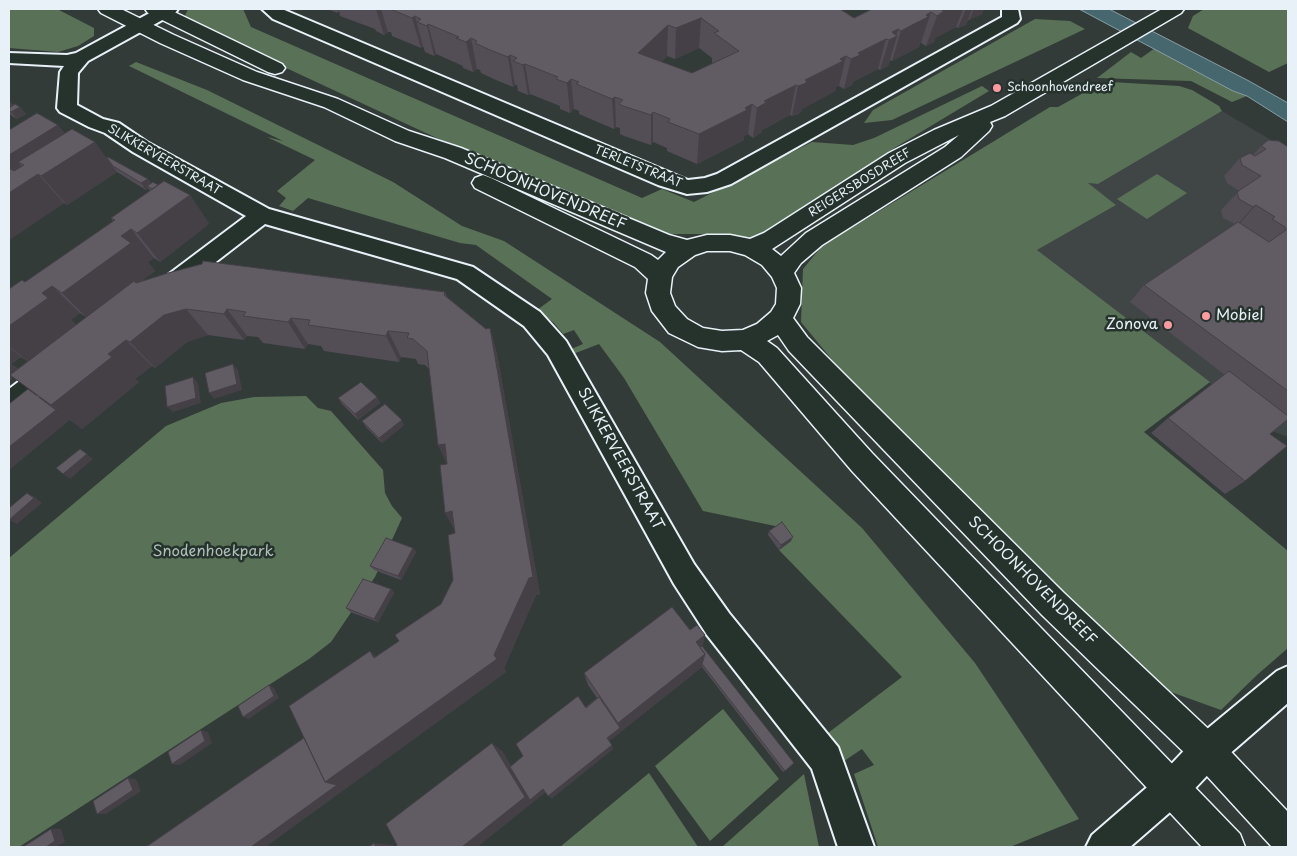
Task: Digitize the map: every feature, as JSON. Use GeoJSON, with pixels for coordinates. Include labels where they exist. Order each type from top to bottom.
{"type":"FeatureCollection","features":[{"type":"Feature","properties":{"kind":"street","name":"SCHOONHOVENDREEF"},"geometry":{"type":"LineString","coordinates":[[107,9],[156,14],[264,61],[331,103],[402,136],[453,152],[662,242],[687,249]]}},
{"type":"Feature","properties":{"kind":"street","name":"TERLETSTRAAT"},"geometry":{"type":"LineString","coordinates":[[271,9],[288,19],[665,180],[687,187],[707,185],[724,179],[1011,19],[1010,9]]}},
{"type":"Feature","properties":{"kind":"street","name":"REIGERSBOSDREEF"},"geometry":{"type":"LineString","coordinates":[[752,248],[772,239],[896,158],[998,111],[1173,10]]}},
{"type":"Feature","properties":{"kind":"street","name":"SLIKKERVEERSTRAAT"},"geometry":{"type":"LineString","coordinates":[[156,14],[82,58],[69,72],[67,108],[96,123],[112,128],[140,147],[262,214],[465,273],[532,319],[557,348],[684,574],[718,624],[826,759],[856,847]]}},
{"type":"Feature","properties":{"kind":"street"},"geometry":{"type":"LineString","coordinates":[[9,58],[67,61],[82,58]]}},
{"type":"Feature","properties":{"kind":"street","name":"REIGERSBOSDREEF"},"geometry":{"type":"LineString","coordinates":[[782,272],[793,257],[814,239],[953,152],[998,111]]}},
{"type":"Feature","properties":{"kind":"street"},"geometry":{"type":"LineString","coordinates":[[88,143],[112,128]]}},
{"type":"Feature","properties":{"kind":"street","name":"SCHOONHOVENDREEF"},"geometry":{"type":"LineString","coordinates":[[402,136],[439,162],[643,261],[660,276]]}},
{"type":"Feature","properties":{"kind":"street"},"geometry":{"type":"LineString","coordinates":[[154,296],[262,214]]}},
{"type":"Feature","properties":{"kind":"street"},"geometry":{"type":"LineString","coordinates":[[730,242],[752,248],[770,259],[782,272],[789,288],[788,304],[780,319],[766,332],[745,340],[722,341],[698,337],[678,326],[664,311],[658,293],[660,276],[670,261],[687,249],[707,243],[730,242]]}},
{"type":"Feature","properties":{"kind":"street","name":"SCHOONHOVENDREEF"},"geometry":{"type":"LineString","coordinates":[[780,319],[798,344],[1054,604],[1207,751],[1288,838]]}},
{"type":"Feature","properties":{"kind":"street"},"geometry":{"type":"LineString","coordinates":[[745,340],[768,355],[862,462],[1227,847]]}},
{"type":"Feature","properties":{"kind":"street"},"geometry":{"type":"LineString","coordinates":[[17,396],[74,354]]}},
{"type":"Feature","properties":{"kind":"street"},"geometry":{"type":"LineString","coordinates":[[1104,847],[1172,788],[1207,751],[1288,682]]}},
{"type":"Feature","properties":{"kind":"shaded area","name":"Mobiel"},"geometry":{"type":"Polygon","coordinates":[[[1222,111],[1288,150],[1288,437],[1272,431],[1037,250],[1116,205],[1087,183],[1098,184],[1222,111]]]}},
{"type":"Feature","properties":{"kind":"green space"},"geometry":{"type":"Polygon","coordinates":[[[9,9],[57,9],[94,28],[94,36],[78,46],[58,52],[9,48],[9,9]]]}},
{"type":"Feature","properties":{"kind":"green space"},"geometry":{"type":"Polygon","coordinates":[[[188,9],[243,9],[251,27],[642,198],[662,189],[694,202],[812,142],[853,145],[874,138],[982,86],[989,91],[896,147],[761,239],[707,234],[668,234],[471,154],[183,20],[188,9]]]}},
{"type":"Feature","properties":{"kind":"green space"},"geometry":{"type":"Polygon","coordinates":[[[1204,9],[1288,9],[1288,63],[1269,72],[1188,28],[1193,16],[1204,9]]]}},
{"type":"Feature","properties":{"kind":"green space"},"geometry":{"type":"Polygon","coordinates":[[[1035,19],[1070,21],[1085,29],[892,120],[864,123],[873,110],[1035,19]]]}},
{"type":"Feature","properties":{"kind":"green space"},"geometry":{"type":"Polygon","coordinates":[[[1155,48],[1233,91],[1247,96],[1232,102],[1191,81],[1097,78],[1131,52],[1141,58],[1155,48]]]}},
{"type":"Feature","properties":{"kind":"green space"},"geometry":{"type":"Polygon","coordinates":[[[136,62],[207,90],[393,182],[462,226],[504,241],[660,342],[862,528],[975,663],[1079,819],[1010,847],[878,847],[854,774],[874,765],[862,749],[844,761],[828,733],[902,677],[779,550],[791,541],[780,527],[703,511],[624,378],[599,344],[573,354],[569,350],[583,344],[574,330],[563,334],[554,323],[537,310],[552,299],[476,245],[460,243],[308,198],[293,211],[279,206],[286,198],[277,191],[315,160],[267,137],[283,141],[129,66],[136,62]]]}},
{"type":"Feature","properties":{"kind":"green space"},"geometry":{"type":"Polygon","coordinates":[[[1111,82],[1179,86],[1192,90],[1219,106],[1222,111],[1098,184],[1088,183],[1116,205],[1037,250],[1210,382],[1144,432],[1288,551],[1288,648],[1221,710],[1168,691],[1028,568],[875,412],[801,322],[803,269],[822,246],[1050,107],[1058,107],[1085,92],[1091,94],[1111,82]]]}},
{"type":"Feature","properties":{"kind":"green space"},"geometry":{"type":"Polygon","coordinates":[[[1157,174],[1187,193],[1147,219],[1117,199],[1157,174]]]}},
{"type":"Feature","properties":{"kind":"green space","name":"Snodenhoekpark"},"geometry":{"type":"Polygon","coordinates":[[[306,396],[318,408],[331,411],[383,470],[385,493],[392,506],[402,518],[375,577],[331,642],[309,659],[19,847],[9,847],[9,558],[166,426],[221,403],[254,397],[306,396]]]}},
{"type":"Feature","properties":{"kind":"green space"},"geometry":{"type":"Polygon","coordinates":[[[723,709],[779,779],[710,841],[655,766],[723,709]]]}},
{"type":"Feature","properties":{"kind":"green space"},"geometry":{"type":"Polygon","coordinates":[[[649,773],[698,847],[560,847],[649,773]]]}},
{"type":"Feature","properties":{"kind":"green space"},"geometry":{"type":"Polygon","coordinates":[[[804,774],[819,847],[722,847],[804,774]]]}},
{"type":"Feature","properties":{"kind":"water"},"geometry":{"type":"Polygon","coordinates":[[[1079,9],[1109,9],[1249,81],[1288,103],[1288,122],[1247,96],[1233,91],[1079,9]]]}},
{"type":"Feature","properties":{"kind":"building"},"geometry":{"type":"Polygon","coordinates":[[[390,9],[840,9],[854,18],[872,9],[945,9],[937,16],[931,12],[926,15],[928,17],[901,31],[898,29],[892,32],[897,36],[889,40],[886,39],[858,53],[860,55],[851,59],[846,56],[840,59],[843,61],[805,80],[807,82],[804,84],[796,85],[764,101],[767,102],[757,108],[752,104],[745,108],[747,110],[699,134],[668,122],[670,119],[653,112],[651,115],[623,106],[619,104],[623,100],[615,97],[612,99],[576,84],[579,82],[571,79],[567,83],[556,79],[558,77],[513,61],[517,58],[510,55],[508,57],[490,50],[475,43],[477,41],[471,38],[466,42],[456,38],[459,37],[428,24],[427,26],[417,22],[421,19],[415,16],[412,18],[390,9]],[[701,18],[676,28],[668,25],[638,53],[692,73],[739,51],[714,33],[719,31],[701,18]]]}},
{"type":"Feature","properties":{"kind":"building"},"geometry":{"type":"Polygon","coordinates":[[[15,104],[20,107],[11,112],[9,111],[9,108],[15,104]]]}},
{"type":"Feature","properties":{"kind":"building"},"geometry":{"type":"Polygon","coordinates":[[[37,113],[58,125],[9,155],[9,130],[37,113]]]}},
{"type":"Feature","properties":{"kind":"building"},"geometry":{"type":"Polygon","coordinates":[[[72,129],[95,142],[41,176],[38,174],[9,193],[9,168],[14,171],[24,165],[18,162],[72,129]]]}},
{"type":"Feature","properties":{"kind":"building"},"geometry":{"type":"Polygon","coordinates":[[[1268,140],[1279,141],[1288,147],[1288,391],[1144,285],[1238,222],[1269,242],[1286,230],[1285,227],[1272,219],[1275,217],[1256,205],[1253,207],[1239,199],[1237,192],[1261,176],[1242,165],[1240,158],[1250,153],[1255,156],[1266,149],[1261,146],[1268,140]]]}},
{"type":"Feature","properties":{"kind":"building"},"geometry":{"type":"Polygon","coordinates":[[[108,157],[148,179],[141,183],[113,166],[108,157]]]}},
{"type":"Feature","properties":{"kind":"building"},"geometry":{"type":"Polygon","coordinates":[[[164,181],[190,195],[137,233],[131,229],[121,236],[131,243],[62,293],[52,286],[42,293],[48,298],[9,326],[9,289],[22,280],[25,282],[115,220],[111,218],[164,181]]]}},
{"type":"Feature","properties":{"kind":"building"},"geometry":{"type":"Polygon","coordinates":[[[153,182],[158,185],[152,189],[147,186],[153,182]]]}},
{"type":"Feature","properties":{"kind":"building"},"geometry":{"type":"Polygon","coordinates":[[[203,261],[445,292],[444,295],[486,329],[490,328],[533,577],[529,578],[494,655],[497,659],[325,782],[289,706],[370,651],[374,658],[399,641],[395,635],[441,604],[453,580],[448,535],[455,533],[452,511],[445,513],[440,465],[447,464],[445,444],[438,445],[427,351],[413,339],[407,338],[409,333],[388,331],[386,336],[308,325],[310,320],[291,318],[288,322],[243,316],[246,312],[227,309],[224,314],[186,309],[164,315],[130,342],[126,340],[108,354],[112,357],[51,405],[10,375],[134,281],[136,283],[202,264],[203,261]]]}},
{"type":"Feature","properties":{"kind":"building"},"geometry":{"type":"Polygon","coordinates":[[[233,364],[237,384],[209,393],[205,373],[233,364]]]}},
{"type":"Feature","properties":{"kind":"building"},"geometry":{"type":"Polygon","coordinates":[[[1229,371],[1288,416],[1288,419],[1270,434],[1287,446],[1245,481],[1168,418],[1229,371]]]}},
{"type":"Feature","properties":{"kind":"building"},"geometry":{"type":"Polygon","coordinates":[[[193,377],[196,398],[167,407],[165,386],[193,377]]]}},
{"type":"Feature","properties":{"kind":"building"},"geometry":{"type":"Polygon","coordinates":[[[361,382],[377,397],[355,414],[338,398],[361,382]]]}},
{"type":"Feature","properties":{"kind":"building"},"geometry":{"type":"Polygon","coordinates":[[[28,389],[56,410],[9,447],[9,404],[28,389]]]}},
{"type":"Feature","properties":{"kind":"building"},"geometry":{"type":"Polygon","coordinates":[[[385,404],[402,420],[379,438],[362,421],[385,404]]]}},
{"type":"Feature","properties":{"kind":"building"},"geometry":{"type":"Polygon","coordinates":[[[80,449],[87,454],[63,474],[56,468],[80,449]]]}},
{"type":"Feature","properties":{"kind":"building"},"geometry":{"type":"Polygon","coordinates":[[[27,493],[34,498],[9,520],[9,508],[27,493]]]}},
{"type":"Feature","properties":{"kind":"building"},"geometry":{"type":"Polygon","coordinates":[[[782,522],[793,537],[781,545],[769,531],[782,522]]]}},
{"type":"Feature","properties":{"kind":"building"},"geometry":{"type":"Polygon","coordinates":[[[386,538],[413,548],[398,576],[370,566],[386,538]]]}},
{"type":"Feature","properties":{"kind":"building"},"geometry":{"type":"Polygon","coordinates":[[[363,579],[391,589],[374,619],[346,608],[363,579]]]}},
{"type":"Feature","properties":{"kind":"building"},"geometry":{"type":"Polygon","coordinates":[[[672,607],[690,630],[697,625],[705,635],[696,642],[705,654],[618,723],[584,673],[672,607]]]}},
{"type":"Feature","properties":{"kind":"building"},"geometry":{"type":"Polygon","coordinates":[[[702,646],[794,763],[785,771],[702,664],[705,654],[700,648],[702,646]]]}},
{"type":"Feature","properties":{"kind":"building"},"geometry":{"type":"Polygon","coordinates":[[[269,685],[274,696],[243,717],[238,706],[269,685]]]}},
{"type":"Feature","properties":{"kind":"building"},"geometry":{"type":"Polygon","coordinates":[[[578,696],[586,708],[599,697],[620,728],[607,738],[612,745],[548,796],[543,789],[530,800],[510,767],[523,756],[516,744],[578,696]]]}},
{"type":"Feature","properties":{"kind":"building"},"geometry":{"type":"Polygon","coordinates":[[[201,730],[205,741],[172,764],[168,752],[201,730]]]}},
{"type":"Feature","properties":{"kind":"building"},"geometry":{"type":"Polygon","coordinates":[[[304,738],[325,782],[337,785],[251,847],[146,847],[304,738]]]}},
{"type":"Feature","properties":{"kind":"building"},"geometry":{"type":"Polygon","coordinates":[[[492,743],[525,797],[462,847],[395,847],[397,845],[386,824],[492,743]]]}},
{"type":"Feature","properties":{"kind":"building"},"geometry":{"type":"Polygon","coordinates":[[[128,778],[133,790],[97,814],[93,801],[128,778]]]}},
{"type":"Feature","properties":{"kind":"building"},"geometry":{"type":"Polygon","coordinates":[[[51,829],[55,841],[46,847],[23,847],[51,829]]]}},
{"type":"Feature","properties":{"kind":"place","name":"Schoonhovendreef"},"geometry":{"type":"Point","coordinates":[997,88]}},
{"type":"Feature","properties":{"kind":"place","name":"Mobiel"},"geometry":{"type":"Point","coordinates":[1206,316]}},
{"type":"Feature","properties":{"kind":"place","name":"Zonova"},"geometry":{"type":"Point","coordinates":[1168,325]}}]}
